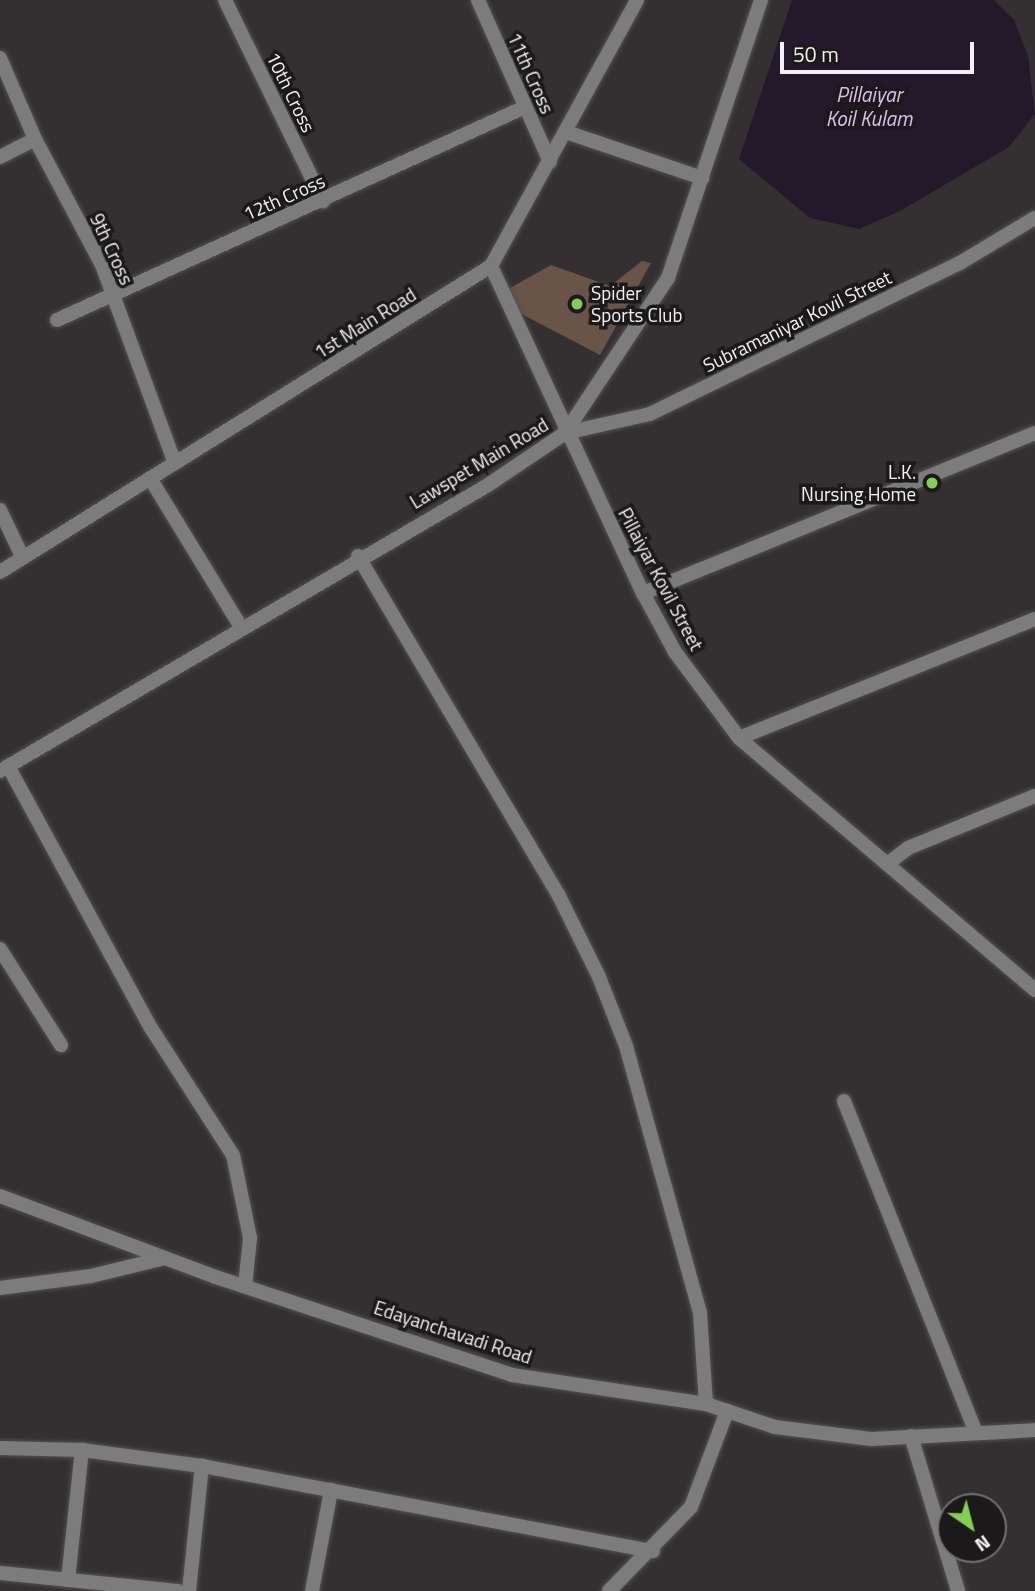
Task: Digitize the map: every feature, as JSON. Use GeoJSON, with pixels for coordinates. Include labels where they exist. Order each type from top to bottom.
{"type":"FeatureCollection","features":[{"type":"Feature","properties":{"kind":"street","name":"10th Cross"},"geometry":{"type":"LineString","coordinates":[[225,0],[323,201]]}},
{"type":"Feature","properties":{"kind":"street","name":"11th Cross"},"geometry":{"type":"LineString","coordinates":[[478,0],[550,162]]}},
{"type":"Feature","properties":{"kind":"street","name":"1st Main Road"},"geometry":{"type":"LineString","coordinates":[[0,572],[491,267],[637,0]]}},
{"type":"Feature","properties":{"kind":"street","name":"Lawspet Main Road"},"geometry":{"type":"LineString","coordinates":[[4,768],[358,556],[488,485],[565,433],[668,278],[761,0]]}},
{"type":"Feature","properties":{"kind":"street","name":"9th Cross"},"geometry":{"type":"LineString","coordinates":[[0,58],[35,139],[113,293],[175,463]]}},
{"type":"Feature","properties":{"kind":"street","name":"12th Cross"},"geometry":{"type":"LineString","coordinates":[[57,320],[525,107]]}},
{"type":"Feature","properties":{"kind":"street"},"geometry":{"type":"LineString","coordinates":[[566,132],[702,178]]}},
{"type":"Feature","properties":{"kind":"street"},"geometry":{"type":"LineString","coordinates":[[0,157],[35,139]]}},
{"type":"Feature","properties":{"kind":"street","name":"Subramaniyar Kovil Street"},"geometry":{"type":"LineString","coordinates":[[565,433],[650,414],[960,263],[1035,218]]}},
{"type":"Feature","properties":{"kind":"street","name":"Pillaiyar Kovil Street"},"geometry":{"type":"LineString","coordinates":[[491,267],[565,433],[643,593],[675,652],[739,738],[818,811],[887,864],[1035,990]]}},
{"type":"Feature","properties":{"kind":"street"},"geometry":{"type":"LineString","coordinates":[[643,593],[1035,433]]}},
{"type":"Feature","properties":{"kind":"street"},"geometry":{"type":"LineString","coordinates":[[150,478],[241,628]]}},
{"type":"Feature","properties":{"kind":"street"},"geometry":{"type":"LineString","coordinates":[[0,510],[23,558]]}},
{"type":"Feature","properties":{"kind":"street"},"geometry":{"type":"LineString","coordinates":[[358,556],[559,896],[599,977],[626,1046],[700,1313],[706,1404]]}},
{"type":"Feature","properties":{"kind":"street"},"geometry":{"type":"LineString","coordinates":[[739,738],[1035,619]]}},
{"type":"Feature","properties":{"kind":"street"},"geometry":{"type":"LineString","coordinates":[[4,768],[151,1028],[233,1155],[250,1238],[245,1286]]}},
{"type":"Feature","properties":{"kind":"street"},"geometry":{"type":"LineString","coordinates":[[887,864],[908,848],[1035,796]]}},
{"type":"Feature","properties":{"kind":"street"},"geometry":{"type":"LineString","coordinates":[[0,949],[61,1045]]}},
{"type":"Feature","properties":{"kind":"street"},"geometry":{"type":"LineString","coordinates":[[844,1101],[976,1432]]}},
{"type":"Feature","properties":{"kind":"street","name":"Edayanchavadi Road"},"geometry":{"type":"LineString","coordinates":[[0,1196],[245,1286],[512,1375],[706,1404],[775,1427],[871,1438],[1035,1430]]}},
{"type":"Feature","properties":{"kind":"street"},"geometry":{"type":"LineString","coordinates":[[0,1288],[91,1276],[165,1258]]}},
{"type":"Feature","properties":{"kind":"street"},"geometry":{"type":"LineString","coordinates":[[609,1591],[653,1551],[691,1507],[727,1411]]}},
{"type":"Feature","properties":{"kind":"street"},"geometry":{"type":"LineString","coordinates":[[911,1436],[958,1591]]}},
{"type":"Feature","properties":{"kind":"street"},"geometry":{"type":"LineString","coordinates":[[0,1448],[82,1450],[202,1466],[653,1551]]}},
{"type":"Feature","properties":{"kind":"street"},"geometry":{"type":"LineString","coordinates":[[68,1580],[82,1450]]}},
{"type":"Feature","properties":{"kind":"street"},"geometry":{"type":"LineString","coordinates":[[189,1591],[202,1466]]}},
{"type":"Feature","properties":{"kind":"street"},"geometry":{"type":"LineString","coordinates":[[312,1591],[331,1490]]}},
{"type":"Feature","properties":{"kind":"street"},"geometry":{"type":"LineString","coordinates":[[0,1573],[178,1591]]}},
{"type":"Feature","properties":{"kind":"shaded area"},"geometry":{"type":"Polygon","coordinates":[[[642,261],[651,263],[600,355],[510,308],[510,288],[551,265],[610,286],[642,261]]]}},
{"type":"Feature","properties":{"kind":"water","name":"Pillaiyar Koil Kulam"},"geometry":{"type":"Polygon","coordinates":[[[792,0],[994,0],[1014,20],[1028,56],[1035,114],[1009,147],[900,211],[859,229],[810,218],[739,159],[792,0]]]}},
{"type":"Feature","properties":{"kind":"place","name":"Spider Sports Club"},"geometry":{"type":"Point","coordinates":[577,304]}},
{"type":"Feature","properties":{"kind":"place","name":"L.K. Nursing Home"},"geometry":{"type":"Point","coordinates":[932,483]}}]}
